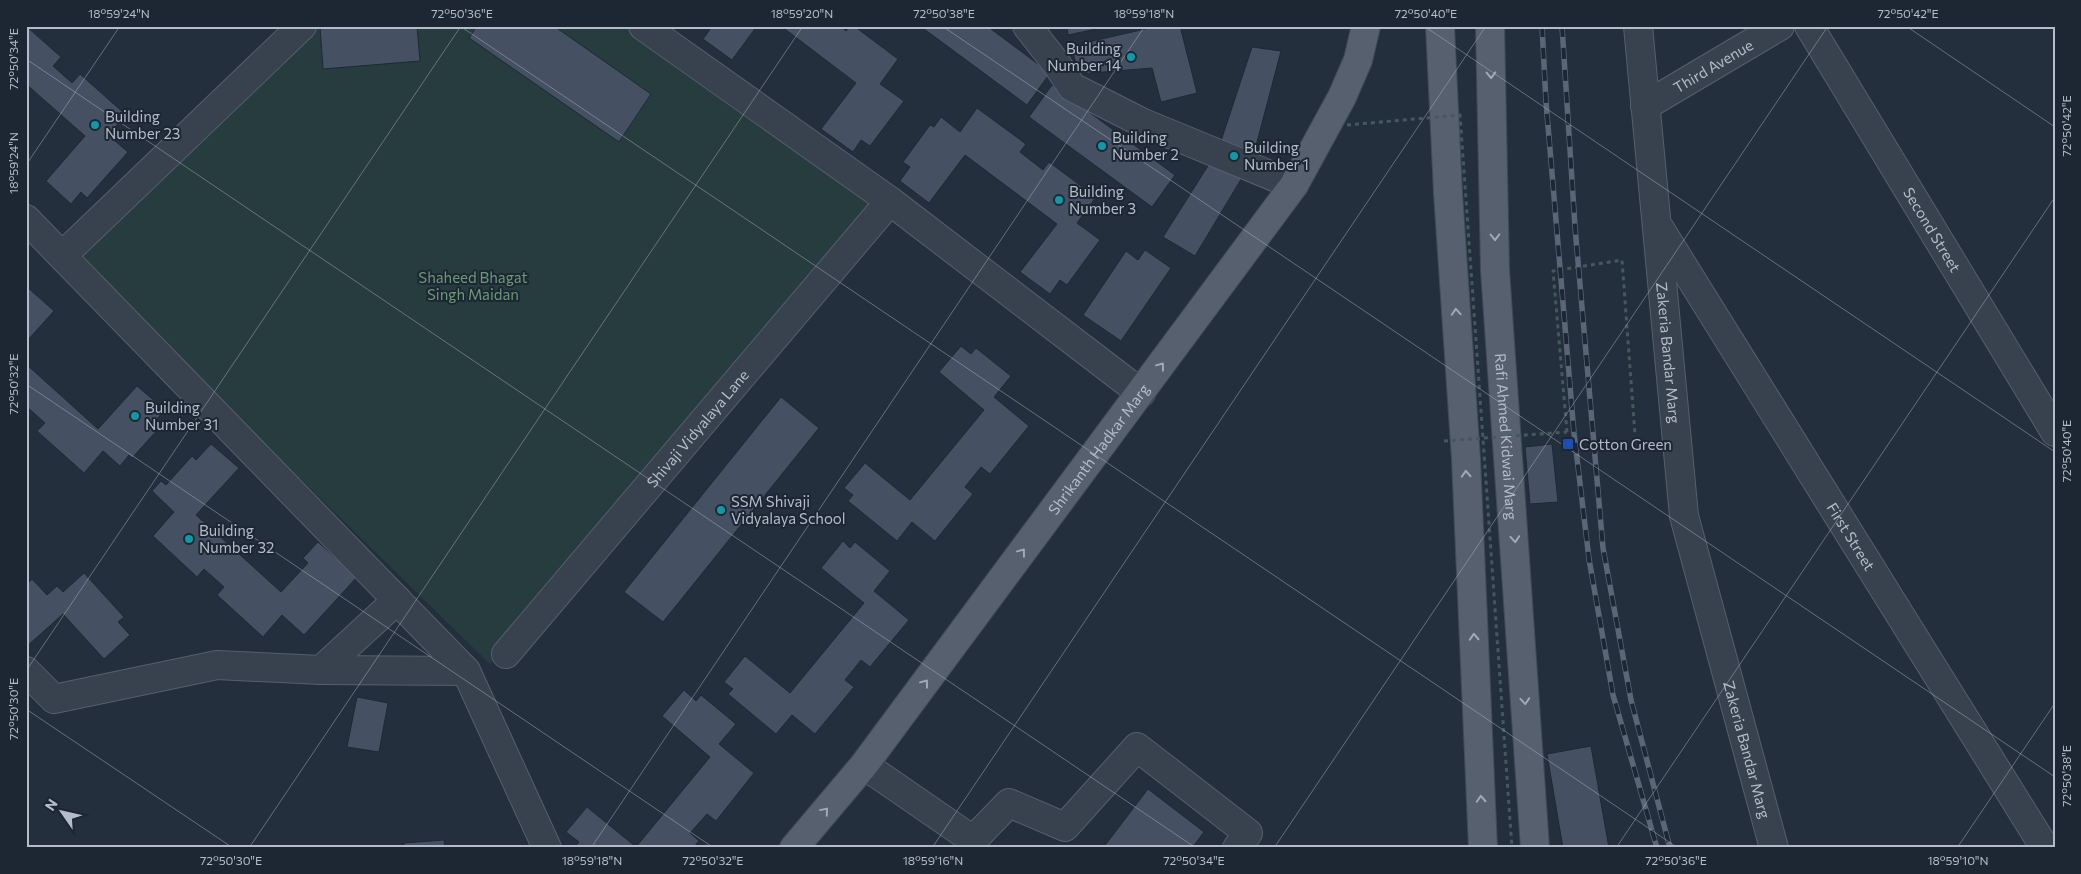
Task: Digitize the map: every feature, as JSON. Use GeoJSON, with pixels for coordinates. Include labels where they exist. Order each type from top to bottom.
{"type":"FeatureCollection","features":[{"type":"Feature","properties":{"kind":"main road","name":"Shrikanth Hadkar Marg"},"geometry":{"type":"LineString","coordinates":[[794,848],[864,765],[1294,185],[1342,97],[1358,60],[1366,26]]}},
{"type":"Feature","properties":{"kind":"main road"},"geometry":{"type":"LineString","coordinates":[[1440,26],[1448,193],[1466,459],[1483,848]]}},
{"type":"Feature","properties":{"kind":"main road","name":"Rafi Ahmed Kidwai Marg"},"geometry":{"type":"LineString","coordinates":[[1490,26],[1495,270],[1535,848]]}},
{"type":"Feature","properties":{"kind":"street"},"geometry":{"type":"LineString","coordinates":[[63,255],[302,26]]}},
{"type":"Feature","properties":{"kind":"street"},"geometry":{"type":"LineString","coordinates":[[643,26],[890,202],[1141,393]]}},
{"type":"Feature","properties":{"kind":"street"},"geometry":{"type":"LineString","coordinates":[[1027,26],[1072,87],[1141,122],[1294,185]]}},
{"type":"Feature","properties":{"kind":"street","name":"Zakeria Bandar Marg"},"geometry":{"type":"LineString","coordinates":[[1638,26],[1684,516],[1774,848]]}},
{"type":"Feature","properties":{"kind":"street","name":"Third Avenue"},"geometry":{"type":"LineString","coordinates":[[1645,106],[1780,26]]}},
{"type":"Feature","properties":{"kind":"street","name":"Second Street"},"geometry":{"type":"LineString","coordinates":[[1809,26],[2055,432]]}},
{"type":"Feature","properties":{"kind":"street","name":"Shivaji Vidyalaya Lane"},"geometry":{"type":"LineString","coordinates":[[506,654],[890,202]]}},
{"type":"Feature","properties":{"kind":"street"},"geometry":{"type":"LineString","coordinates":[[26,219],[466,671],[547,848]]}},
{"type":"Feature","properties":{"kind":"street","name":"First Street"},"geometry":{"type":"LineString","coordinates":[[1657,225],[2045,848]]}},
{"type":"Feature","properties":{"kind":"street"},"geometry":{"type":"LineString","coordinates":[[321,670],[397,600]]}},
{"type":"Feature","properties":{"kind":"street"},"geometry":{"type":"LineString","coordinates":[[26,670],[54,699],[217,665],[321,670],[466,671]]}},
{"type":"Feature","properties":{"kind":"street"},"geometry":{"type":"LineString","coordinates":[[864,765],[972,840],[1009,802],[1065,827],[1137,747],[1248,833],[1237,848]]}},
{"type":"Feature","properties":{"kind":"path"},"geometry":{"type":"LineString","coordinates":[[1347,125],[1460,114],[1512,848]]}},
{"type":"Feature","properties":{"kind":"path"},"geometry":{"type":"LineString","coordinates":[[1444,441],[1567,432],[1553,271],[1622,260],[1635,435]]}},
{"type":"Feature","properties":{"kind":"green space","name":"Shaheed Bhagat Singh Maidan"},"geometry":{"type":"Polygon","coordinates":[[[310,26],[646,26],[883,203],[490,664],[71,255],[310,26]]]}},
{"type":"Feature","properties":{"kind":"building","name":"Building Number 23"},"geometry":{"type":"Polygon","coordinates":[[[26,26],[61,57],[53,66],[72,83],[80,74],[126,115],[108,135],[128,152],[87,198],[81,192],[71,204],[46,181],[85,136],[26,84],[26,26]]]}},
{"type":"Feature","properties":{"kind":"building"},"geometry":{"type":"Polygon","coordinates":[[[320,26],[417,26],[420,61],[323,69],[320,26]]]}},
{"type":"Feature","properties":{"kind":"building"},"geometry":{"type":"Polygon","coordinates":[[[477,26],[554,26],[651,94],[619,142],[469,38],[477,26]]]}},
{"type":"Feature","properties":{"kind":"building"},"geometry":{"type":"Polygon","coordinates":[[[709,26],[757,26],[732,60],[703,39],[711,28],[709,26]]]}},
{"type":"Feature","properties":{"kind":"building"},"geometry":{"type":"Polygon","coordinates":[[[781,26],[840,26],[846,31],[850,26],[854,26],[898,59],[880,84],[904,101],[870,146],[861,140],[853,152],[821,129],[856,83],[781,26]]]}},
{"type":"Feature","properties":{"kind":"building"},"geometry":{"type":"Polygon","coordinates":[[[920,26],[987,26],[1050,73],[1027,105],[920,26]]]}},
{"type":"Feature","properties":{"kind":"building"},"geometry":{"type":"Polygon","coordinates":[[[1067,26],[1110,26],[1068,35],[1067,26]]]}},
{"type":"Feature","properties":{"kind":"building","name":"Building Number 14"},"geometry":{"type":"Polygon","coordinates":[[[1158,26],[1180,26],[1197,93],[1161,102],[1152,68],[1079,74],[1071,46],[1158,26]]]}},
{"type":"Feature","properties":{"kind":"building","name":"Building Number 1"},"geometry":{"type":"Polygon","coordinates":[[[1252,47],[1281,51],[1252,161],[1195,256],[1163,237],[1218,150],[1252,47]]]}},
{"type":"Feature","properties":{"kind":"building","name":"Building Number 2"},"geometry":{"type":"Polygon","coordinates":[[[1052,85],[1175,175],[1152,207],[1029,117],[1052,85]]]}},
{"type":"Feature","properties":{"kind":"building","name":"Building Number 3"},"geometry":{"type":"Polygon","coordinates":[[[977,108],[1026,144],[1020,152],[1043,170],[1049,162],[1096,197],[1077,223],[1100,240],[1067,285],[1060,280],[1050,294],[1020,272],[1057,224],[965,155],[929,203],[900,181],[910,167],[903,162],[930,125],[934,127],[941,117],[960,132],[977,108]]]}},
{"type":"Feature","properties":{"kind":"building"},"geometry":{"type":"Polygon","coordinates":[[[1145,250],[1171,268],[1121,341],[1083,315],[1126,251],[1138,260],[1145,250]]]}},
{"type":"Feature","properties":{"kind":"building"},"geometry":{"type":"Polygon","coordinates":[[[26,286],[54,311],[26,342],[26,286]]]}},
{"type":"Feature","properties":{"kind":"building"},"geometry":{"type":"Polygon","coordinates":[[[961,346],[971,354],[976,348],[1011,376],[994,397],[1029,426],[990,474],[981,467],[965,487],[973,494],[935,541],[912,522],[897,541],[848,501],[853,495],[844,488],[865,463],[910,500],[984,410],[939,372],[961,346]]]}},
{"type":"Feature","properties":{"kind":"building","name":"Building Number 31"},"geometry":{"type":"Polygon","coordinates":[[[26,364],[98,429],[137,386],[165,410],[155,421],[161,426],[132,458],[129,455],[120,466],[103,451],[84,473],[37,431],[45,423],[26,406],[26,364]]]}},
{"type":"Feature","properties":{"kind":"building","name":"SSM Shivaji Vidyalaya School"},"geometry":{"type":"Polygon","coordinates":[[[781,397],[819,428],[663,622],[624,592],[781,397]]]}},
{"type":"Feature","properties":{"kind":"building","name":"Building Number 32"},"geometry":{"type":"Polygon","coordinates":[[[211,444],[239,468],[196,515],[281,592],[308,563],[303,558],[318,542],[357,577],[304,635],[282,615],[263,637],[217,595],[224,587],[204,569],[197,577],[153,536],[174,512],[152,491],[161,481],[166,485],[192,456],[196,460],[211,444]]]}},
{"type":"Feature","properties":{"kind":"building"},"geometry":{"type":"Polygon","coordinates":[[[1552,444],[1558,502],[1530,504],[1525,447],[1552,444]]]}},
{"type":"Feature","properties":{"kind":"building"},"geometry":{"type":"Polygon","coordinates":[[[843,541],[850,548],[855,542],[890,571],[874,591],[909,620],[870,667],[861,660],[845,680],[854,687],[815,734],[792,715],[776,734],[728,694],[733,689],[724,682],[745,656],[790,693],[864,603],[821,568],[843,541]]]}},
{"type":"Feature","properties":{"kind":"building"},"geometry":{"type":"Polygon","coordinates":[[[84,573],[124,617],[118,622],[130,635],[104,659],[63,614],[26,647],[26,585],[32,579],[47,595],[57,586],[63,592],[84,573]]]}},
{"type":"Feature","properties":{"kind":"building"},"geometry":{"type":"Polygon","coordinates":[[[684,690],[696,701],[701,695],[736,724],[719,744],[754,773],[716,821],[707,814],[690,833],[699,841],[693,848],[574,848],[579,842],[566,832],[587,807],[636,847],[710,757],[662,716],[684,690]]]}},
{"type":"Feature","properties":{"kind":"building"},"geometry":{"type":"Polygon","coordinates":[[[357,697],[388,703],[379,752],[347,747],[357,697]]]}},
{"type":"Feature","properties":{"kind":"building"},"geometry":{"type":"Polygon","coordinates":[[[1591,746],[1609,848],[1563,848],[1547,754],[1591,746]]]}},
{"type":"Feature","properties":{"kind":"building"},"geometry":{"type":"Polygon","coordinates":[[[1148,789],[1204,832],[1192,848],[1103,848],[1148,789]]]}},
{"type":"Feature","properties":{"kind":"building"},"geometry":{"type":"Polygon","coordinates":[[[444,840],[445,848],[404,848],[404,843],[444,840]]]}},
{"type":"Feature","properties":{"kind":"railway"},"geometry":{"type":"LineString","coordinates":[[1542,26],[1546,102],[1574,433],[1589,559],[1613,695],[1657,848]]}},
{"type":"Feature","properties":{"kind":"railway"},"geometry":{"type":"LineString","coordinates":[[1562,26],[1575,227],[1603,548],[1631,700],[1670,848]]}},
{"type":"Feature","properties":{"kind":"place","name":"Building Number 14"},"geometry":{"type":"Point","coordinates":[1131,57]}},
{"type":"Feature","properties":{"kind":"place","name":"Building Number 23"},"geometry":{"type":"Point","coordinates":[95,125]}},
{"type":"Feature","properties":{"kind":"place","name":"Building Number 2"},"geometry":{"type":"Point","coordinates":[1102,146]}},
{"type":"Feature","properties":{"kind":"place","name":"Building Number 1"},"geometry":{"type":"Point","coordinates":[1234,156]}},
{"type":"Feature","properties":{"kind":"place","name":"Building Number 3"},"geometry":{"type":"Point","coordinates":[1059,200]}},
{"type":"Feature","properties":{"kind":"place","name":"Building Number 31"},"geometry":{"type":"Point","coordinates":[135,416]}},
{"type":"Feature","properties":{"kind":"place","name":"Cotton Green"},"geometry":{"type":"Point","coordinates":[1568,444]}},
{"type":"Feature","properties":{"kind":"place","name":"SSM Shivaji Vidyalaya School"},"geometry":{"type":"Point","coordinates":[721,510]}},
{"type":"Feature","properties":{"kind":"place","name":"Building Number 32"},"geometry":{"type":"Point","coordinates":[189,539]}}]}
